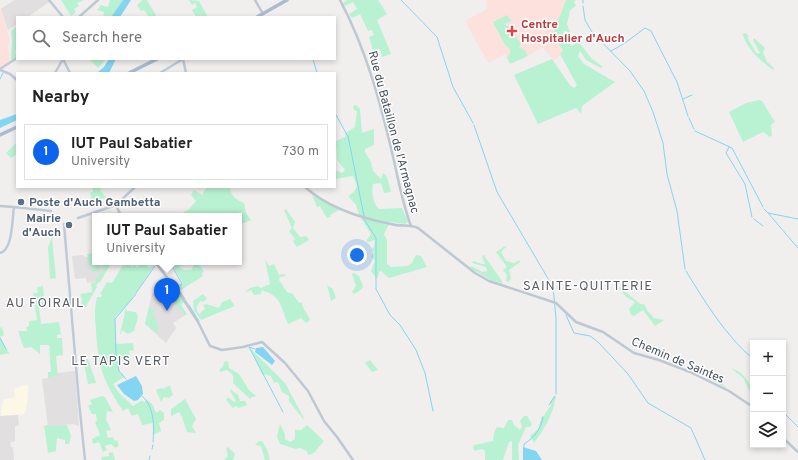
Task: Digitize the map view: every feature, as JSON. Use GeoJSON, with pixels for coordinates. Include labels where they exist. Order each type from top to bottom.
{"type":"FeatureCollection","features":[{"type":"Feature","properties":{"kind":"main road"},"geometry":{"type":"LineString","coordinates":[[49,0],[62,16]]}},
{"type":"Feature","properties":{"kind":"main road"},"geometry":{"type":"LineString","coordinates":[[259,16],[287,0]]}},
{"type":"Feature","properties":{"kind":"main road"},"geometry":{"type":"LineString","coordinates":[[0,70],[16,59]]}},
{"type":"Feature","properties":{"kind":"main road"},"geometry":{"type":"LineString","coordinates":[[63,60],[63,65],[69,72]]}},
{"type":"Feature","properties":{"kind":"main road"},"geometry":{"type":"LineString","coordinates":[[56,72],[63,65],[63,60]]}},
{"type":"Feature","properties":{"kind":"main road"},"geometry":{"type":"LineString","coordinates":[[131,72],[156,60]]}},
{"type":"Feature","properties":{"kind":"main road"},"geometry":{"type":"LineString","coordinates":[[162,72],[181,60]]}},
{"type":"Feature","properties":{"kind":"main road"},"geometry":{"type":"LineString","coordinates":[[7,66],[6,69],[16,79]]}},
{"type":"Feature","properties":{"kind":"main road"},"geometry":{"type":"LineString","coordinates":[[0,70],[10,74]]}},
{"type":"Feature","properties":{"kind":"main road"},"geometry":{"type":"LineString","coordinates":[[0,135],[16,127]]}},
{"type":"Feature","properties":{"kind":"main road"},"geometry":{"type":"LineString","coordinates":[[93,213],[116,205],[134,188]]}},
{"type":"Feature","properties":{"kind":"main road"},"geometry":{"type":"LineString","coordinates":[[0,253],[5,252],[8,248],[14,207],[51,211]]}},
{"type":"Feature","properties":{"kind":"main road"},"geometry":{"type":"LineString","coordinates":[[78,218],[92,213]]}},
{"type":"Feature","properties":{"kind":"main road"},"geometry":{"type":"LineString","coordinates":[[64,224],[85,460]]}},
{"type":"Feature","properties":{"kind":"street"},"geometry":{"type":"LineString","coordinates":[[80,16],[98,0]]}},
{"type":"Feature","properties":{"kind":"street"},"geometry":{"type":"LineString","coordinates":[[255,0],[263,14]]}},
{"type":"Feature","properties":{"kind":"street","name":"Rue du Bataillon de l'Armagnac"},"geometry":{"type":"LineString","coordinates":[[340,0],[357,34],[371,71],[403,204],[411,226]]}},
{"type":"Feature","properties":{"kind":"street"},"geometry":{"type":"LineString","coordinates":[[183,60],[186,72]]}},
{"type":"Feature","properties":{"kind":"street"},"geometry":{"type":"LineString","coordinates":[[306,188],[330,204],[351,213],[391,225],[411,226]]}},
{"type":"Feature","properties":{"kind":"street"},"geometry":{"type":"LineString","coordinates":[[116,205],[120,213]]}},
{"type":"Feature","properties":{"kind":"street"},"geometry":{"type":"LineString","coordinates":[[0,206],[14,207]]}},
{"type":"Feature","properties":{"kind":"street","name":"Chemin de Saintes"},"geometry":{"type":"LineString","coordinates":[[411,226],[422,230],[475,273],[489,281],[554,302],[576,322],[603,332],[634,353],[660,360],[686,370],[729,391],[750,405]]}},
{"type":"Feature","properties":{"kind":"street"},"geometry":{"type":"LineString","coordinates":[[156,265],[180,294],[198,322],[212,348],[222,350],[241,348],[262,342],[285,363],[308,391],[324,421],[334,432],[353,460]]}},
{"type":"Feature","properties":{"kind":"street"},"geometry":{"type":"LineString","coordinates":[[786,441],[798,452]]}},
{"type":"Feature","properties":{"kind":"shaded area"},"geometry":{"type":"Polygon","coordinates":[[[14,0],[48,0],[49,2],[29,16],[16,16],[16,25],[8,30],[1,9],[14,0]]]}},
{"type":"Feature","properties":{"kind":"shaded area","name":"Centre Hospitalier d'Auch"},"geometry":{"type":"Polygon","coordinates":[[[486,0],[566,0],[552,36],[564,51],[554,61],[543,48],[510,64],[505,54],[488,63],[465,21],[487,9],[486,0]]]}},
{"type":"Feature","properties":{"kind":"shaded area"},"geometry":{"type":"Polygon","coordinates":[[[0,6],[10,40],[8,46],[10,62],[0,68],[0,6]]]}},
{"type":"Feature","properties":{"kind":"shaded area"},"geometry":{"type":"Polygon","coordinates":[[[83,255],[85,257],[92,256],[92,265],[102,265],[103,272],[96,282],[87,283],[86,278],[75,279],[72,256],[83,255]]]}},
{"type":"Feature","properties":{"kind":"shaded area"},"geometry":{"type":"Polygon","coordinates":[[[168,283],[174,291],[174,295],[187,314],[173,323],[176,328],[166,343],[145,324],[152,294],[157,291],[157,288],[168,283]]]}},
{"type":"Feature","properties":{"kind":"shaded area"},"geometry":{"type":"Polygon","coordinates":[[[75,371],[79,426],[72,424],[48,427],[42,379],[58,376],[57,373],[75,371]]]}},
{"type":"Feature","properties":{"kind":"shaded area"},"geometry":{"type":"Polygon","coordinates":[[[28,384],[25,414],[1,416],[3,400],[15,397],[14,389],[28,384]]]}},
{"type":"Feature","properties":{"kind":"shaded area"},"geometry":{"type":"Polygon","coordinates":[[[18,415],[19,426],[15,426],[15,441],[10,443],[11,447],[13,447],[14,460],[0,460],[0,416],[18,415]]]}},
{"type":"Feature","properties":{"kind":"green space"},"geometry":{"type":"Polygon","coordinates":[[[61,0],[84,0],[77,3],[79,6],[74,9],[76,12],[71,16],[61,0]]]}},
{"type":"Feature","properties":{"kind":"green space"},"geometry":{"type":"Polygon","coordinates":[[[110,0],[123,0],[112,16],[103,16],[104,12],[97,10],[101,5],[108,7],[110,0]]]}},
{"type":"Feature","properties":{"kind":"green space"},"geometry":{"type":"Polygon","coordinates":[[[143,0],[147,0],[156,16],[148,16],[144,10],[141,11],[137,5],[143,0]]]}},
{"type":"Feature","properties":{"kind":"green space"},"geometry":{"type":"Polygon","coordinates":[[[189,0],[199,1],[207,16],[195,16],[192,10],[197,7],[195,3],[192,5],[189,0]]]}},
{"type":"Feature","properties":{"kind":"green space"},"geometry":{"type":"Polygon","coordinates":[[[347,0],[378,0],[387,14],[377,20],[391,54],[382,57],[380,49],[373,50],[369,37],[374,35],[372,30],[368,31],[360,14],[352,18],[349,14],[357,9],[353,2],[345,6],[343,3],[347,0]]]}},
{"type":"Feature","properties":{"kind":"green space"},"geometry":{"type":"Polygon","coordinates":[[[566,0],[576,0],[574,2],[576,6],[570,10],[567,24],[571,35],[564,31],[563,36],[572,46],[578,41],[591,58],[603,67],[601,68],[586,60],[580,51],[578,56],[584,64],[615,82],[582,106],[581,114],[576,108],[538,124],[514,75],[552,59],[570,85],[574,88],[577,85],[560,54],[563,50],[552,36],[566,0]]]}},
{"type":"Feature","properties":{"kind":"green space"},"geometry":{"type":"Polygon","coordinates":[[[507,15],[511,21],[505,25],[515,29],[515,36],[521,43],[519,47],[525,50],[528,56],[510,64],[507,57],[510,54],[510,49],[505,45],[493,22],[507,15]]]}},
{"type":"Feature","properties":{"kind":"green space"},"geometry":{"type":"Polygon","coordinates":[[[16,27],[16,58],[11,60],[12,42],[11,31],[16,27]]]}},
{"type":"Feature","properties":{"kind":"green space"},"geometry":{"type":"Polygon","coordinates":[[[745,33],[748,35],[748,39],[757,54],[760,53],[753,40],[754,38],[765,48],[763,52],[767,62],[774,68],[773,70],[759,59],[747,45],[743,34],[745,33]]]}},
{"type":"Feature","properties":{"kind":"green space"},"geometry":{"type":"Polygon","coordinates":[[[90,60],[105,60],[98,68],[90,60]]]}},
{"type":"Feature","properties":{"kind":"green space"},"geometry":{"type":"Polygon","coordinates":[[[759,100],[762,101],[775,122],[771,125],[772,135],[770,137],[763,132],[743,142],[729,112],[746,103],[759,100]]]}},
{"type":"Feature","properties":{"kind":"green space"},"geometry":{"type":"Polygon","coordinates":[[[356,105],[360,109],[362,133],[374,129],[374,145],[365,149],[365,152],[371,162],[373,171],[381,179],[383,173],[387,177],[391,192],[384,193],[381,183],[373,184],[372,194],[375,204],[379,209],[402,208],[408,222],[405,224],[390,222],[384,234],[387,240],[387,264],[391,267],[407,266],[412,263],[416,255],[421,256],[427,267],[389,278],[381,271],[379,272],[378,278],[376,278],[371,271],[375,261],[371,257],[374,252],[371,249],[374,247],[375,240],[368,242],[366,241],[371,234],[359,215],[356,205],[348,196],[354,192],[357,186],[353,176],[336,179],[336,170],[342,173],[345,170],[337,160],[336,141],[345,137],[346,133],[355,127],[357,111],[354,110],[353,106],[356,105]]]}},
{"type":"Feature","properties":{"kind":"green space"},"geometry":{"type":"Polygon","coordinates":[[[16,143],[16,155],[11,158],[6,153],[16,143]]]}},
{"type":"Feature","properties":{"kind":"green space"},"geometry":{"type":"Polygon","coordinates":[[[92,188],[101,188],[100,190],[106,197],[92,203],[90,192],[93,192],[92,188]]]}},
{"type":"Feature","properties":{"kind":"green space"},"geometry":{"type":"Polygon","coordinates":[[[206,188],[230,188],[234,197],[244,203],[246,213],[251,220],[242,224],[242,213],[183,213],[196,201],[191,195],[194,190],[202,195],[206,188]]]}},
{"type":"Feature","properties":{"kind":"green space"},"geometry":{"type":"Polygon","coordinates":[[[312,195],[339,210],[330,215],[331,217],[327,218],[320,206],[317,207],[312,195]]]}},
{"type":"Feature","properties":{"kind":"green space"},"geometry":{"type":"Polygon","coordinates":[[[286,209],[295,222],[293,228],[300,237],[306,236],[309,240],[297,247],[293,241],[295,239],[289,231],[292,228],[284,210],[286,209]]]}},
{"type":"Feature","properties":{"kind":"green space"},"geometry":{"type":"Polygon","coordinates":[[[52,237],[56,278],[50,279],[48,247],[52,237]]]}},
{"type":"Feature","properties":{"kind":"green space"},"geometry":{"type":"Polygon","coordinates":[[[507,246],[501,252],[506,261],[514,263],[520,260],[520,262],[509,270],[511,278],[509,282],[506,281],[507,275],[503,270],[507,267],[496,252],[507,246]]]}},
{"type":"Feature","properties":{"kind":"green space"},"geometry":{"type":"Polygon","coordinates":[[[92,253],[92,265],[99,265],[95,266],[99,266],[99,271],[92,272],[91,266],[89,266],[87,254],[92,253]]]}},
{"type":"Feature","properties":{"kind":"green space"},"geometry":{"type":"Polygon","coordinates":[[[484,255],[503,284],[491,280],[470,268],[471,266],[483,272],[487,271],[486,267],[472,263],[474,261],[485,264],[482,256],[484,255]]]}},
{"type":"Feature","properties":{"kind":"green space"},"geometry":{"type":"Polygon","coordinates":[[[265,259],[269,266],[274,264],[279,275],[284,274],[286,276],[280,277],[279,280],[287,292],[293,294],[299,303],[302,302],[310,320],[306,323],[301,318],[288,324],[280,303],[270,293],[262,290],[261,294],[254,295],[251,290],[244,293],[250,288],[257,286],[261,288],[270,284],[265,259]]]}},
{"type":"Feature","properties":{"kind":"green space"},"geometry":{"type":"Polygon","coordinates":[[[102,265],[110,265],[96,286],[97,287],[85,308],[84,305],[81,306],[82,299],[80,294],[92,292],[91,283],[96,282],[96,278],[99,277],[99,272],[103,272],[102,265]]]}},
{"type":"Feature","properties":{"kind":"green space"},"geometry":{"type":"Polygon","coordinates":[[[123,265],[129,265],[132,267],[134,265],[138,268],[138,265],[146,265],[149,268],[154,266],[128,304],[115,317],[115,342],[117,344],[133,343],[134,350],[129,351],[131,362],[118,364],[120,374],[122,373],[124,377],[113,384],[119,393],[133,406],[141,401],[145,402],[146,399],[153,405],[156,413],[160,410],[164,413],[164,420],[159,423],[161,431],[153,435],[153,423],[142,425],[138,414],[132,416],[128,408],[123,411],[116,400],[106,382],[100,364],[97,343],[95,306],[97,297],[101,297],[102,294],[100,294],[107,282],[112,283],[123,265]]]}},
{"type":"Feature","properties":{"kind":"green space"},"geometry":{"type":"Polygon","coordinates":[[[169,265],[183,265],[179,267],[184,270],[191,270],[194,265],[198,265],[204,272],[202,273],[203,276],[181,290],[179,287],[183,283],[173,266],[168,269],[169,265]]]}},
{"type":"Feature","properties":{"kind":"green space"},"geometry":{"type":"Polygon","coordinates":[[[354,273],[359,276],[363,286],[362,289],[354,294],[352,292],[356,286],[352,274],[354,273]]]}},
{"type":"Feature","properties":{"kind":"green space"},"geometry":{"type":"Polygon","coordinates":[[[327,285],[333,289],[336,298],[331,301],[327,285]]]}},
{"type":"Feature","properties":{"kind":"green space"},"geometry":{"type":"Polygon","coordinates":[[[43,286],[45,306],[39,307],[41,324],[59,322],[61,334],[57,335],[57,338],[62,338],[63,355],[56,356],[58,376],[48,378],[48,372],[51,372],[49,345],[40,345],[40,354],[31,347],[24,348],[18,331],[27,331],[26,327],[29,326],[29,321],[37,320],[33,293],[38,293],[37,287],[43,286]]]}},
{"type":"Feature","properties":{"kind":"green space"},"geometry":{"type":"Polygon","coordinates":[[[620,287],[640,304],[644,304],[654,318],[664,320],[655,326],[643,310],[634,316],[631,315],[629,309],[635,302],[626,297],[619,288],[620,287]]]}},
{"type":"Feature","properties":{"kind":"green space"},"geometry":{"type":"Polygon","coordinates":[[[174,291],[177,291],[184,302],[181,305],[187,314],[186,315],[173,302],[171,294],[174,291]]]}},
{"type":"Feature","properties":{"kind":"green space"},"geometry":{"type":"Polygon","coordinates":[[[203,294],[207,299],[203,302],[200,301],[196,308],[199,314],[205,309],[203,305],[206,304],[219,308],[222,302],[230,299],[235,306],[201,320],[194,310],[193,301],[203,294]]]}},
{"type":"Feature","properties":{"kind":"green space"},"geometry":{"type":"Polygon","coordinates":[[[149,307],[154,309],[153,313],[159,330],[156,333],[145,324],[149,307]]]}},
{"type":"Feature","properties":{"kind":"green space"},"geometry":{"type":"Polygon","coordinates":[[[126,308],[127,311],[136,312],[138,317],[134,331],[128,334],[122,330],[120,334],[126,308]]]}},
{"type":"Feature","properties":{"kind":"green space"},"geometry":{"type":"Polygon","coordinates":[[[2,327],[4,335],[0,337],[0,328],[2,327]]]}},
{"type":"Feature","properties":{"kind":"green space"},"geometry":{"type":"Polygon","coordinates":[[[0,337],[9,353],[0,355],[0,337]]]}},
{"type":"Feature","properties":{"kind":"green space"},"geometry":{"type":"Polygon","coordinates":[[[250,348],[285,383],[304,418],[303,419],[289,401],[289,396],[282,392],[278,382],[274,383],[271,376],[262,374],[250,348]]]}},
{"type":"Feature","properties":{"kind":"green space"},"geometry":{"type":"Polygon","coordinates":[[[83,359],[88,359],[96,383],[88,384],[83,359]]]}},
{"type":"Feature","properties":{"kind":"green space"},"geometry":{"type":"Polygon","coordinates":[[[370,360],[378,370],[372,372],[365,363],[370,360]]]}},
{"type":"Feature","properties":{"kind":"green space"},"geometry":{"type":"Polygon","coordinates":[[[228,361],[229,368],[239,374],[249,390],[256,396],[250,398],[251,400],[233,383],[232,374],[226,370],[221,372],[219,370],[223,366],[224,362],[228,361]]]}},
{"type":"Feature","properties":{"kind":"green space"},"geometry":{"type":"Polygon","coordinates":[[[730,367],[740,372],[747,379],[750,386],[750,392],[743,378],[730,367]]]}},
{"type":"Feature","properties":{"kind":"green space"},"geometry":{"type":"Polygon","coordinates":[[[709,373],[727,388],[705,377],[706,374],[709,373]]]}},
{"type":"Feature","properties":{"kind":"green space"},"geometry":{"type":"Polygon","coordinates":[[[170,386],[173,395],[169,398],[164,397],[161,402],[156,390],[161,388],[164,389],[170,386]]]}},
{"type":"Feature","properties":{"kind":"green space"},"geometry":{"type":"Polygon","coordinates":[[[230,389],[238,395],[240,401],[245,401],[247,405],[239,408],[236,406],[233,408],[226,400],[228,397],[234,402],[236,401],[230,389]]]}},
{"type":"Feature","properties":{"kind":"green space"},"geometry":{"type":"Polygon","coordinates":[[[102,396],[105,397],[113,412],[107,411],[106,419],[111,430],[106,431],[108,438],[113,437],[115,441],[117,440],[119,446],[115,448],[111,444],[105,446],[107,450],[103,452],[99,442],[93,444],[92,439],[100,435],[95,422],[97,421],[96,414],[92,414],[88,406],[92,404],[90,400],[102,396]]]}},
{"type":"Feature","properties":{"kind":"green space"},"geometry":{"type":"Polygon","coordinates":[[[554,396],[556,397],[555,403],[550,416],[545,427],[534,443],[530,436],[538,429],[542,416],[543,417],[551,405],[550,402],[554,396]]]}},
{"type":"Feature","properties":{"kind":"green space"},"geometry":{"type":"Polygon","coordinates":[[[185,399],[196,419],[192,426],[196,433],[187,432],[179,412],[171,416],[171,409],[185,399]]]}},
{"type":"Feature","properties":{"kind":"green space"},"geometry":{"type":"Polygon","coordinates":[[[524,416],[527,416],[532,424],[530,427],[526,427],[518,445],[519,460],[512,460],[512,441],[509,442],[503,460],[485,460],[485,451],[482,449],[475,451],[473,448],[474,445],[493,441],[494,433],[497,427],[504,428],[508,420],[512,420],[514,425],[520,430],[522,427],[520,421],[524,416]]]}},
{"type":"Feature","properties":{"kind":"green space"},"geometry":{"type":"Polygon","coordinates":[[[280,424],[285,434],[285,439],[290,442],[295,439],[295,430],[301,430],[307,425],[324,441],[314,453],[308,455],[307,451],[300,448],[296,449],[280,444],[277,437],[280,424]]]}},
{"type":"Feature","properties":{"kind":"green space"},"geometry":{"type":"Polygon","coordinates":[[[67,425],[71,436],[69,444],[65,444],[65,440],[57,438],[56,451],[48,453],[44,426],[67,425]]]}},
{"type":"Feature","properties":{"kind":"green space"},"geometry":{"type":"Polygon","coordinates":[[[259,441],[262,441],[267,449],[270,460],[265,460],[261,446],[255,445],[259,441]]]}},
{"type":"Feature","properties":{"kind":"green space"},"geometry":{"type":"Polygon","coordinates":[[[228,447],[235,454],[233,460],[224,460],[228,456],[226,449],[228,447]]]}},
{"type":"Feature","properties":{"kind":"green space"},"geometry":{"type":"Polygon","coordinates":[[[113,452],[115,460],[102,460],[101,457],[109,456],[109,453],[113,452]]]}},
{"type":"Feature","properties":{"kind":"water"},"geometry":{"type":"Polygon","coordinates":[[[123,0],[131,0],[121,16],[112,16],[123,0]]]}},
{"type":"Feature","properties":{"kind":"water"},"geometry":{"type":"Polygon","coordinates":[[[108,60],[116,60],[110,72],[98,72],[104,67],[108,60]]]}},
{"type":"Feature","properties":{"kind":"water"},"geometry":{"type":"Polygon","coordinates":[[[16,114],[16,120],[0,128],[0,120],[16,114]]]}},
{"type":"Feature","properties":{"kind":"water"},"geometry":{"type":"Polygon","coordinates":[[[263,347],[275,361],[272,365],[255,352],[256,348],[263,347]]]}},
{"type":"Feature","properties":{"kind":"water"},"geometry":{"type":"Polygon","coordinates":[[[136,376],[142,386],[143,394],[138,400],[134,401],[124,394],[117,385],[136,376]]]}},
{"type":"Feature","properties":{"kind":"water"},"geometry":{"type":"Polygon","coordinates":[[[523,447],[536,451],[542,460],[523,460],[523,447]]]}},
{"type":"Feature","properties":{"kind":"waterway"},"geometry":{"type":"LineString","coordinates":[[401,0],[437,37],[453,87],[473,123]]}},
{"type":"Feature","properties":{"kind":"waterway"},"geometry":{"type":"LineString","coordinates":[[583,6],[585,20],[592,32],[630,71],[644,91],[653,112],[663,143],[667,174],[677,211],[685,269]]}},
{"type":"Feature","properties":{"kind":"waterway"},"geometry":{"type":"LineString","coordinates":[[611,51],[625,43],[645,28],[651,31],[677,82],[688,116]]}},
{"type":"Feature","properties":{"kind":"waterway"},"geometry":{"type":"LineString","coordinates":[[313,60],[317,72]]}},
{"type":"Feature","properties":{"kind":"waterway"},"geometry":{"type":"LineString","coordinates":[[0,79],[3,73]]}},
{"type":"Feature","properties":{"kind":"waterway"},"geometry":{"type":"LineString","coordinates":[[683,99],[692,95]]}},
{"type":"Feature","properties":{"kind":"waterway"},"geometry":{"type":"LineString","coordinates":[[336,115],[347,135]]}},
{"type":"Feature","properties":{"kind":"waterway"},"geometry":{"type":"LineString","coordinates":[[689,118],[694,129]]}},
{"type":"Feature","properties":{"kind":"waterway"},"geometry":{"type":"LineString","coordinates":[[474,125],[497,192],[553,287],[556,318],[556,394]]}},
{"type":"Feature","properties":{"kind":"waterway"},"geometry":{"type":"LineString","coordinates":[[695,131],[732,148],[763,207]]}},
{"type":"Feature","properties":{"kind":"waterway"},"geometry":{"type":"LineString","coordinates":[[348,136],[364,216]]}},
{"type":"Feature","properties":{"kind":"waterway"},"geometry":{"type":"LineString","coordinates":[[729,147],[726,153],[745,184],[752,217]]}},
{"type":"Feature","properties":{"kind":"waterway"},"geometry":{"type":"LineString","coordinates":[[764,209],[768,213],[798,219]]}},
{"type":"Feature","properties":{"kind":"waterway"},"geometry":{"type":"LineString","coordinates":[[768,213],[798,248]]}},
{"type":"Feature","properties":{"kind":"waterway"},"geometry":{"type":"LineString","coordinates":[[364,219],[376,238],[376,289],[390,315],[400,325],[416,350],[425,373],[433,411]]}},
{"type":"Feature","properties":{"kind":"waterway"},"geometry":{"type":"LineString","coordinates":[[754,219],[763,226]]}},
{"type":"Feature","properties":{"kind":"waterway"},"geometry":{"type":"LineString","coordinates":[[172,265],[182,284],[176,287],[178,289]]}},
{"type":"Feature","properties":{"kind":"waterway"},"geometry":{"type":"LineString","coordinates":[[136,293],[155,266]]}},
{"type":"Feature","properties":{"kind":"waterway"},"geometry":{"type":"LineString","coordinates":[[686,271],[708,306],[725,329],[750,356]]}},
{"type":"Feature","properties":{"kind":"waterway"},"geometry":{"type":"LineString","coordinates":[[179,290],[185,299]]}},
{"type":"Feature","properties":{"kind":"waterway"},"geometry":{"type":"LineString","coordinates":[[126,379],[119,371],[116,353],[115,319],[136,294]]}},
{"type":"Feature","properties":{"kind":"waterway"},"geometry":{"type":"LineString","coordinates":[[185,300],[188,304]]}},
{"type":"Feature","properties":{"kind":"waterway"},"geometry":{"type":"LineString","coordinates":[[189,305],[199,321]]}},
{"type":"Feature","properties":{"kind":"waterway"},"geometry":{"type":"LineString","coordinates":[[566,315],[574,333],[590,336],[598,342],[628,374],[648,403],[691,428],[705,460]]}},
{"type":"Feature","properties":{"kind":"waterway"},"geometry":{"type":"LineString","coordinates":[[0,338],[6,349]]}},
{"type":"Feature","properties":{"kind":"waterway"},"geometry":{"type":"LineString","coordinates":[[255,349],[249,347],[283,412]]}},
{"type":"Feature","properties":{"kind":"waterway"},"geometry":{"type":"LineString","coordinates":[[142,396],[149,406],[153,418],[153,442]]}},
{"type":"Feature","properties":{"kind":"waterway"},"geometry":{"type":"LineString","coordinates":[[549,405],[555,396]]}},
{"type":"Feature","properties":{"kind":"waterway"},"geometry":{"type":"LineString","coordinates":[[786,415],[798,427]]}},
{"type":"Feature","properties":{"kind":"waterway"},"geometry":{"type":"LineString","coordinates":[[524,448],[524,444],[531,439],[539,429],[543,417]]}},
{"type":"Feature","properties":{"kind":"waterway"},"geometry":{"type":"LineString","coordinates":[[152,449],[153,445]]}},
{"type":"Feature","properties":{"kind":"waterway"},"geometry":{"type":"LineString","coordinates":[[149,460],[150,456]]}},
{"type":"Feature","properties":{"kind":"place","name":"Centre Hospitalier d'Auch"},"geometry":{"type":"Point","coordinates":[512,31]}},
{"type":"Feature","properties":{"kind":"place","name":"Poste d'Auch Gambetta"},"geometry":{"type":"Point","coordinates":[21,202]}},
{"type":"Feature","properties":{"kind":"place","name":"Mairie d'Auch"},"geometry":{"type":"Point","coordinates":[69,225]}},
{"type":"Feature","properties":{"kind":"place","name":"IUT Paul Sabatier"},"geometry":{"type":"Point","coordinates":[167,311]}},
{"type":"Feature","properties":{"kind":"district","name":"SAINTE-QUITTERIE"},"geometry":{"type":"Point","coordinates":[588,285]}},
{"type":"Feature","properties":{"kind":"district","name":"AU FOIRAIL"},"geometry":{"type":"Point","coordinates":[45,302]}},
{"type":"Feature","properties":{"kind":"district","name":"LE TAPIS VERT"},"geometry":{"type":"Point","coordinates":[121,360]}}]}
